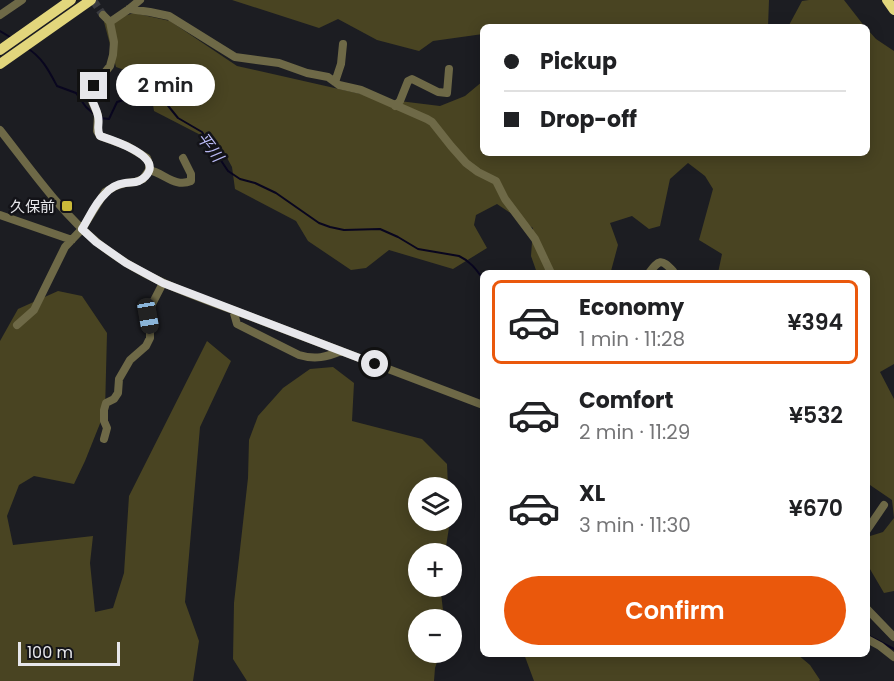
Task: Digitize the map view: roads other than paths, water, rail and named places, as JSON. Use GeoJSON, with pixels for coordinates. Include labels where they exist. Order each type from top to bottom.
{"type":"FeatureCollection","features":[{"type":"Feature","properties":{"kind":"highway"},"geometry":{"type":"LineString","coordinates":[[0,64],[5,52],[24,33],[71,0]]}},
{"type":"Feature","properties":{"kind":"highway"},"geometry":{"type":"LineString","coordinates":[[5,52],[34,41],[91,0]]}},
{"type":"Feature","properties":{"kind":"highway"},"geometry":{"type":"LineString","coordinates":[[887,0],[894,10]]}},
{"type":"Feature","properties":{"kind":"street"},"geometry":{"type":"LineString","coordinates":[[0,15],[22,0]]}},
{"type":"Feature","properties":{"kind":"street"},"geometry":{"type":"LineString","coordinates":[[110,22],[140,0]]}},
{"type":"Feature","properties":{"kind":"street"},"geometry":{"type":"LineString","coordinates":[[129,9],[169,16],[235,57],[279,63],[307,73],[328,77],[339,85],[361,90],[432,122],[466,163],[496,181],[505,199],[535,239],[550,270]]}},
{"type":"Feature","properties":{"kind":"street"},"geometry":{"type":"LineString","coordinates":[[17,325],[34,310],[65,247],[82,229],[105,192],[116,186],[143,178],[149,170],[147,159],[126,146],[100,136],[97,131],[98,117],[91,99],[91,90],[110,66],[114,42],[110,22],[103,15]]}},
{"type":"Feature","properties":{"kind":"street"},"geometry":{"type":"LineString","coordinates":[[335,82],[341,64],[343,44]]}},
{"type":"Feature","properties":{"kind":"street"},"geometry":{"type":"LineString","coordinates":[[395,105],[400,101],[408,81],[412,79],[438,92],[447,93],[449,69]]}},
{"type":"Feature","properties":{"kind":"street"},"geometry":{"type":"LineString","coordinates":[[0,130],[82,229],[126,263],[163,283],[480,404]]}},
{"type":"Feature","properties":{"kind":"street"},"geometry":{"type":"LineString","coordinates":[[149,170],[156,171],[177,183],[191,181],[191,174],[183,158]]}},
{"type":"Feature","properties":{"kind":"street"},"geometry":{"type":"LineString","coordinates":[[0,215],[72,240]]}},
{"type":"Feature","properties":{"kind":"street"},"geometry":{"type":"LineString","coordinates":[[651,270],[661,262],[672,270]]}},
{"type":"Feature","properties":{"kind":"street"},"geometry":{"type":"LineString","coordinates":[[104,439],[107,428],[104,421],[106,403],[114,399],[118,393],[119,379],[130,360],[146,346],[150,338],[149,310],[163,283]]}},
{"type":"Feature","properties":{"kind":"street"},"geometry":{"type":"LineString","coordinates":[[233,310],[237,324],[299,355],[316,358],[342,351]]}},
{"type":"Feature","properties":{"kind":"street"},"geometry":{"type":"LineString","coordinates":[[870,526],[884,505]]}},
{"type":"Feature","properties":{"kind":"street"},"geometry":{"type":"LineString","coordinates":[[870,612],[894,638]]}},
{"type":"Feature","properties":{"kind":"street"},"geometry":{"type":"LineString","coordinates":[[870,641],[894,657]]}},
{"type":"Feature","properties":{"kind":"waterway","name":"平川"},"geometry":{"type":"LineString","coordinates":[[0,31],[10,37]]}},
{"type":"Feature","properties":{"kind":"waterway","name":"平川"},"geometry":{"type":"LineString","coordinates":[[27,48],[41,60],[57,86],[76,93],[95,115]]}},
{"type":"Feature","properties":{"kind":"waterway","name":"平川"},"geometry":{"type":"LineString","coordinates":[[100,118],[109,119],[117,102],[133,97],[143,99],[157,97],[165,102],[178,118],[202,132],[228,171],[240,179],[276,193],[319,223],[344,230],[380,229],[418,249],[459,256],[466,260],[480,275]]}},
{"type":"Feature","properties":{"kind":"waterway","name":"平川"},"geometry":{"type":"LineString","coordinates":[[870,637],[894,649]]}},
{"type":"Feature","properties":{"kind":"tunnel"},"geometry":{"type":"LineString","coordinates":[[93,0],[103,15]]}},
{"type":"Feature","properties":{"kind":"place","name":"久保前"},"geometry":{"type":"Point","coordinates":[67,206]}}]}
